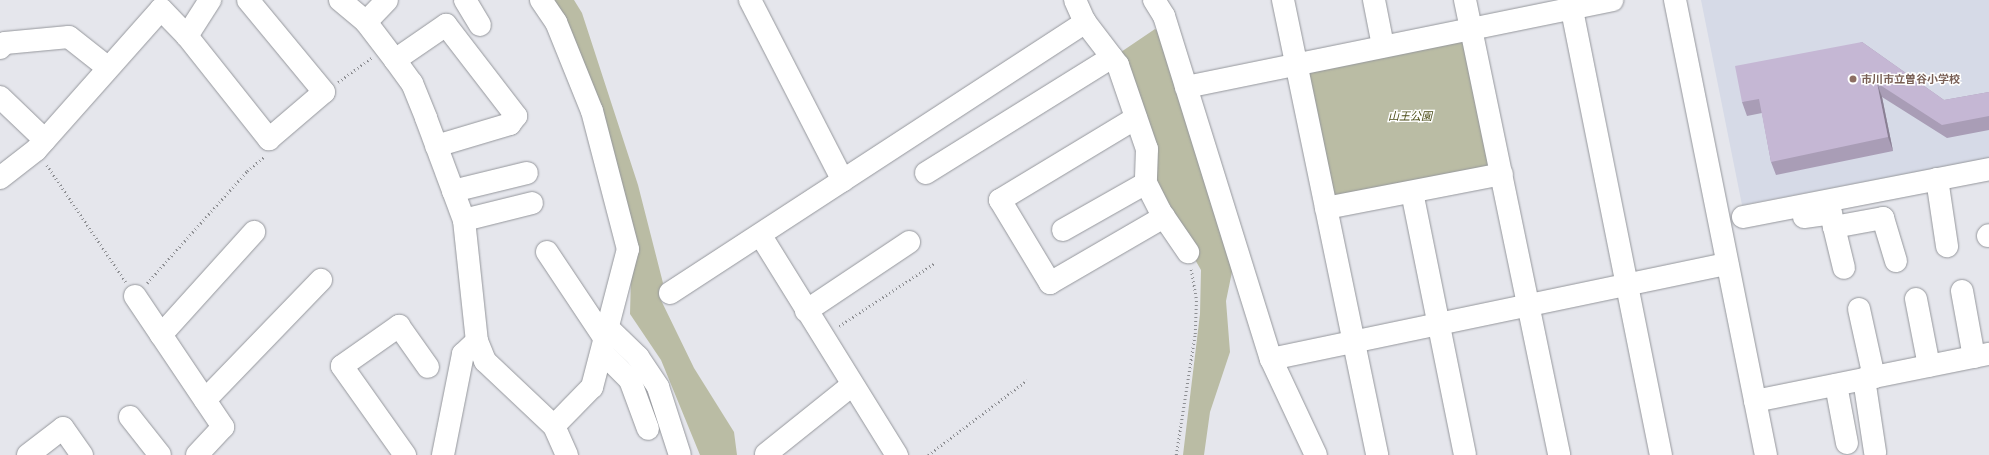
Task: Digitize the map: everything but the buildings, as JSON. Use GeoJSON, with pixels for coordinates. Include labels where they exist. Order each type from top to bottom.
{"type":"FeatureCollection","features":[{"type":"Feature","properties":{"kind":"street"},"geometry":{"type":"LineString","coordinates":[[187,36],[210,0]]}},
{"type":"Feature","properties":{"kind":"street"},"geometry":{"type":"LineString","coordinates":[[0,178],[41,145],[107,67],[161,10],[187,36],[269,139],[324,92],[248,0]]}},
{"type":"Feature","properties":{"kind":"street"},"geometry":{"type":"LineString","coordinates":[[340,0],[366,22],[412,83],[464,220],[477,341],[486,361],[554,426],[567,455]]}},
{"type":"Feature","properties":{"kind":"street"},"geometry":{"type":"LineString","coordinates":[[366,22],[387,0]]}},
{"type":"Feature","properties":{"kind":"street"},"geometry":{"type":"LineString","coordinates":[[465,0],[480,25]]}},
{"type":"Feature","properties":{"kind":"street"},"geometry":{"type":"LineString","coordinates":[[541,0],[556,22],[592,111],[628,249],[592,388],[554,426]]}},
{"type":"Feature","properties":{"kind":"street"},"geometry":{"type":"LineString","coordinates":[[750,0],[843,181]]}},
{"type":"Feature","properties":{"kind":"street"},"geometry":{"type":"LineString","coordinates":[[1075,0],[1085,22],[1112,57],[1147,149],[1146,183],[1164,217],[1188,252]]}},
{"type":"Feature","properties":{"kind":"street"},"geometry":{"type":"LineString","coordinates":[[1154,0],[1164,16],[1271,358],[1316,455]]}},
{"type":"Feature","properties":{"kind":"street"},"geometry":{"type":"LineString","coordinates":[[1283,0],[1377,455]]}},
{"type":"Feature","properties":{"kind":"street"},"geometry":{"type":"LineString","coordinates":[[1374,0],[1383,46]]}},
{"type":"Feature","properties":{"kind":"street"},"geometry":{"type":"LineString","coordinates":[[1465,0],[1559,455]]}},
{"type":"Feature","properties":{"kind":"street"},"geometry":{"type":"LineString","coordinates":[[1186,86],[1471,29],[1571,4],[1612,0]]}},
{"type":"Feature","properties":{"kind":"street"},"geometry":{"type":"LineString","coordinates":[[1675,0],[1766,455]]}},
{"type":"Feature","properties":{"kind":"street"},"geometry":{"type":"LineString","coordinates":[[1571,4],[1661,455]]}},
{"type":"Feature","properties":{"kind":"street"},"geometry":{"type":"LineString","coordinates":[[670,293],[760,236],[1085,22]]}},
{"type":"Feature","properties":{"kind":"street"},"geometry":{"type":"LineString","coordinates":[[391,54],[446,25],[516,116],[510,124],[436,146]]}},
{"type":"Feature","properties":{"kind":"street"},"geometry":{"type":"LineString","coordinates":[[0,48],[5,43],[69,37],[107,67]]}},
{"type":"Feature","properties":{"kind":"street"},"geometry":{"type":"LineString","coordinates":[[926,173],[1112,57]]}},
{"type":"Feature","properties":{"kind":"street"},"geometry":{"type":"LineString","coordinates":[[0,97],[41,145]]}},
{"type":"Feature","properties":{"kind":"street"},"geometry":{"type":"LineString","coordinates":[[1136,118],[1000,200],[1050,283],[1164,217]]}},
{"type":"Feature","properties":{"kind":"street"},"geometry":{"type":"LineString","coordinates":[[1832,213],[1937,179],[1989,169]]}},
{"type":"Feature","properties":{"kind":"street"},"geometry":{"type":"LineString","coordinates":[[453,190],[527,173]]}},
{"type":"Feature","properties":{"kind":"street"},"geometry":{"type":"LineString","coordinates":[[1326,208],[1502,174]]}},
{"type":"Feature","properties":{"kind":"street"},"geometry":{"type":"LineString","coordinates":[[1937,179],[1947,246]]}},
{"type":"Feature","properties":{"kind":"street"},"geometry":{"type":"LineString","coordinates":[[1063,230],[1146,183]]}},
{"type":"Feature","properties":{"kind":"street"},"geometry":{"type":"LineString","coordinates":[[1412,192],[1465,455]]}},
{"type":"Feature","properties":{"kind":"street"},"geometry":{"type":"LineString","coordinates":[[464,220],[532,203]]}},
{"type":"Feature","properties":{"kind":"street"},"geometry":{"type":"LineString","coordinates":[[1832,213],[1844,268]]}},
{"type":"Feature","properties":{"kind":"street"},"geometry":{"type":"LineString","coordinates":[[1744,222],[1832,213],[1883,218],[1896,261]]}},
{"type":"Feature","properties":{"kind":"street"},"geometry":{"type":"LineString","coordinates":[[161,335],[254,232]]}},
{"type":"Feature","properties":{"kind":"street"},"geometry":{"type":"LineString","coordinates":[[760,236],[851,386],[897,455]]}},
{"type":"Feature","properties":{"kind":"street"},"geometry":{"type":"LineString","coordinates":[[806,311],[909,242]]}},
{"type":"Feature","properties":{"kind":"street"},"geometry":{"type":"LineString","coordinates":[[547,252],[630,380],[648,430]]}},
{"type":"Feature","properties":{"kind":"street"},"geometry":{"type":"LineString","coordinates":[[1271,358],[1727,264]]}},
{"type":"Feature","properties":{"kind":"street"},"geometry":{"type":"LineString","coordinates":[[205,400],[321,280]]}},
{"type":"Feature","properties":{"kind":"street"},"geometry":{"type":"LineString","coordinates":[[1755,401],[1981,355],[1962,291]]}},
{"type":"Feature","properties":{"kind":"street"},"geometry":{"type":"LineString","coordinates":[[135,296],[223,426],[210,450]]}},
{"type":"Feature","properties":{"kind":"street"},"geometry":{"type":"LineString","coordinates":[[1916,299],[1929,366]]}},
{"type":"Feature","properties":{"kind":"street"},"geometry":{"type":"LineString","coordinates":[[1859,308],[1869,378],[1874,452]]}},
{"type":"Feature","properties":{"kind":"street"},"geometry":{"type":"LineString","coordinates":[[405,455],[342,366],[399,326],[428,367]]}},
{"type":"Feature","properties":{"kind":"street"},"geometry":{"type":"LineString","coordinates":[[605,340],[638,357],[658,387],[680,455]]}},
{"type":"Feature","properties":{"kind":"street"},"geometry":{"type":"LineString","coordinates":[[442,455],[463,354],[477,341]]}},
{"type":"Feature","properties":{"kind":"street"},"geometry":{"type":"LineString","coordinates":[[1836,385],[1847,444]]}},
{"type":"Feature","properties":{"kind":"street"},"geometry":{"type":"LineString","coordinates":[[766,454],[851,386]]}},
{"type":"Feature","properties":{"kind":"street"},"geometry":{"type":"LineString","coordinates":[[130,417],[160,455]]}},
{"type":"Feature","properties":{"kind":"street"},"geometry":{"type":"LineString","coordinates":[[28,455],[63,428],[82,455]]}},
{"type":"Feature","properties":{"kind":"path"},"geometry":{"type":"LineString","coordinates":[[324,92],[391,54]]}},
{"type":"Feature","properties":{"kind":"path"},"geometry":{"type":"LineString","coordinates":[[41,145],[135,296],[247,171],[271,152],[269,139]]}},
{"type":"Feature","properties":{"kind":"path"},"geometry":{"type":"LineString","coordinates":[[1176,455],[1195,334],[1196,298],[1188,252]]}},
{"type":"Feature","properties":{"kind":"path"},"geometry":{"type":"LineString","coordinates":[[822,337],[935,263]]}},
{"type":"Feature","properties":{"kind":"path"},"geometry":{"type":"LineString","coordinates":[[928,455],[1027,380]]}},
{"type":"Feature","properties":{"kind":"shaded area","name":"市川市立曽谷小学校"},"geometry":{"type":"Polygon","coordinates":[[[1701,0],[1989,0],[1989,158],[1742,205],[1701,0]]]}},
{"type":"Feature","properties":{"kind":"green space"},"geometry":{"type":"Polygon","coordinates":[[[550,0],[574,0],[582,13],[638,185],[663,283],[659,296],[694,368],[734,432],[737,455],[700,455],[661,360],[630,314],[632,238],[550,0]]]}},
{"type":"Feature","properties":{"kind":"green space"},"geometry":{"type":"Polygon","coordinates":[[[1155,29],[1165,37],[1233,267],[1226,301],[1230,352],[1210,412],[1204,455],[1183,455],[1200,314],[1201,270],[1151,183],[1121,52],[1155,29]]]}},
{"type":"Feature","properties":{"kind":"green space","name":"山王公園"},"geometry":{"type":"Polygon","coordinates":[[[1464,37],[1492,167],[1335,200],[1307,70],[1464,37]]]}},
{"type":"Feature","properties":{"kind":"place","name":"市川市立曽谷小学校"},"geometry":{"type":"Point","coordinates":[1853,79]}}]}
